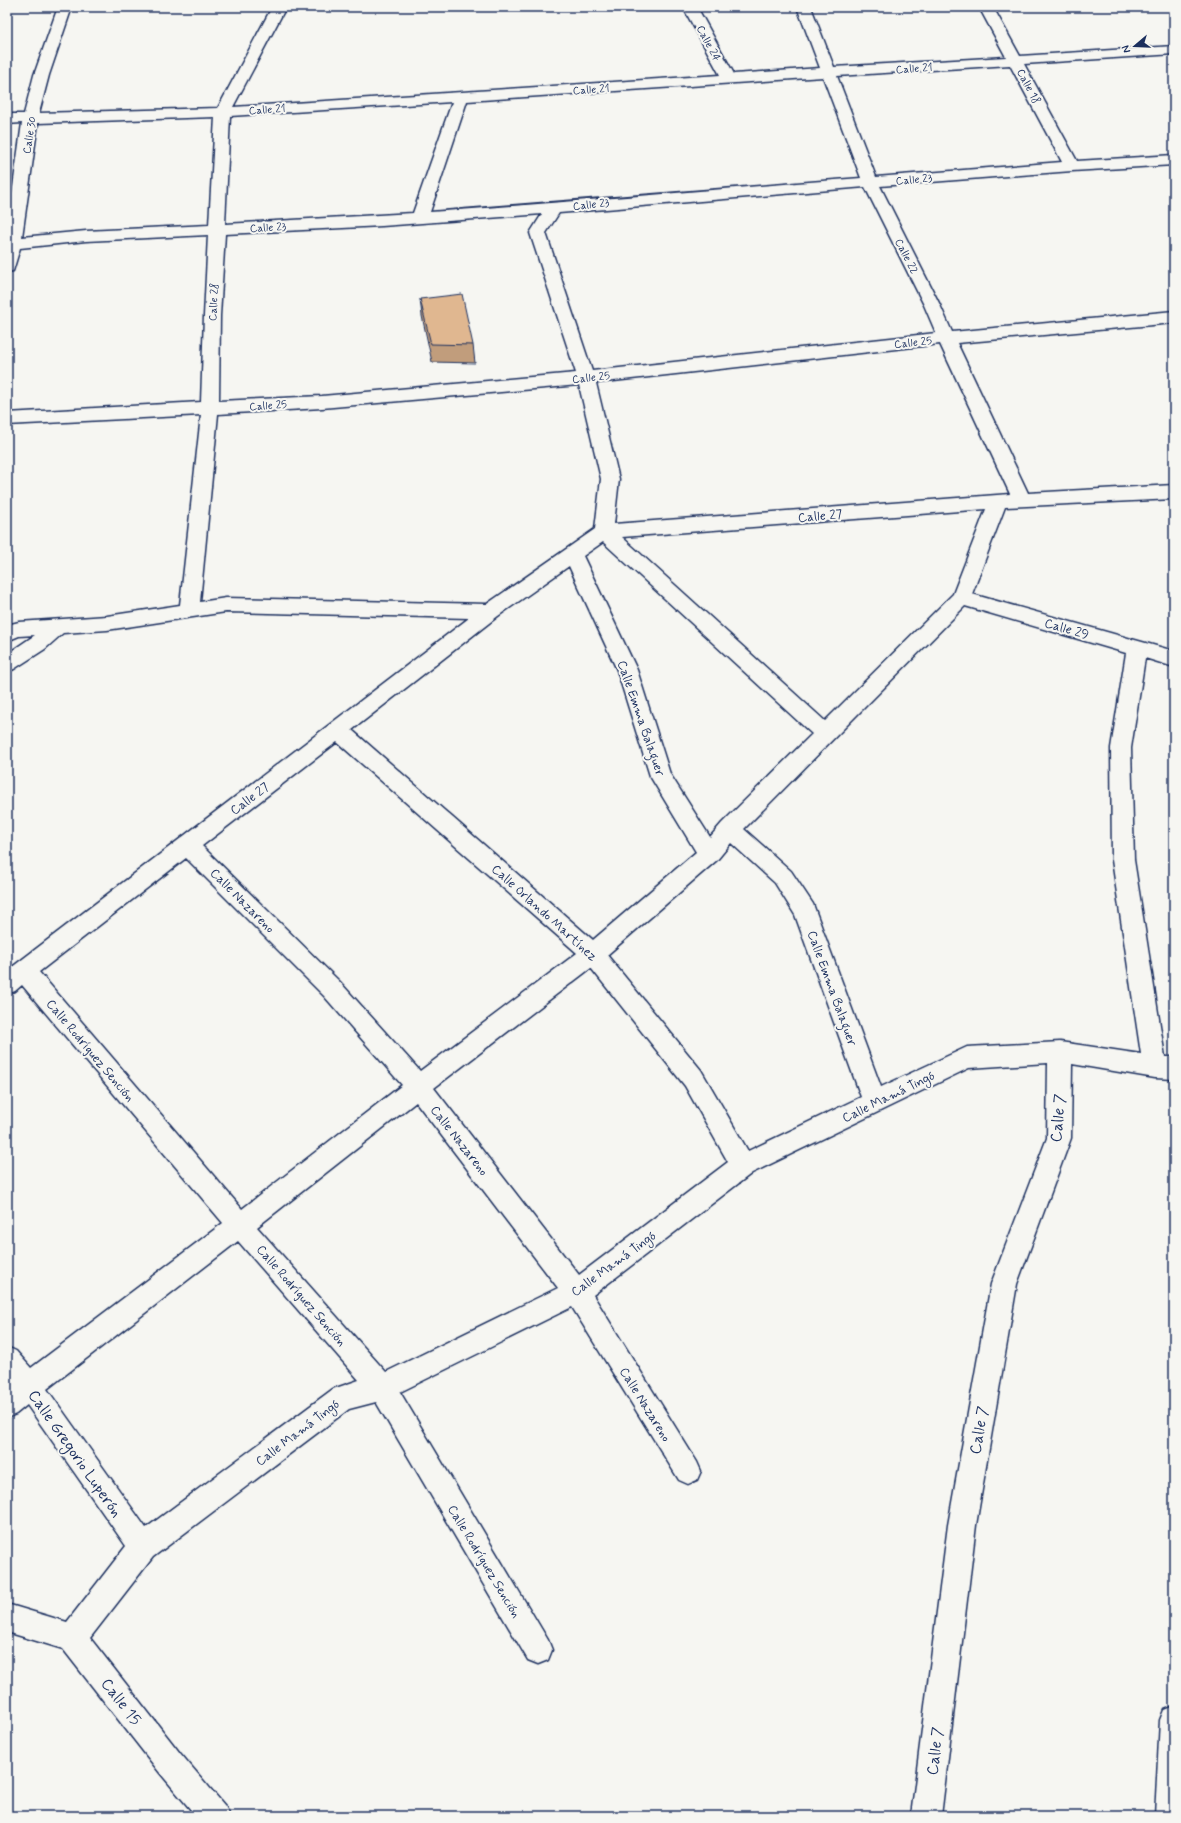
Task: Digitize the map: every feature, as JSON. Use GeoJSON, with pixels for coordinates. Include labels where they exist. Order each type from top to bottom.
{"type":"FeatureCollection","features":[{"type":"Feature","properties":{"kind":"street","name":"Calle 30"},"geometry":{"type":"LineString","coordinates":[[7,267],[30,117],[49,50],[65,7]]}},
{"type":"Feature","properties":{"kind":"street","name":"Calle 28"},"geometry":{"type":"LineString","coordinates":[[189,611],[210,409],[212,316],[223,112],[279,7]]}},
{"type":"Feature","properties":{"kind":"street","name":"Calle 24"},"geometry":{"type":"LineString","coordinates":[[690,7],[729,79]]}},
{"type":"Feature","properties":{"kind":"street","name":"Calle 22"},"geometry":{"type":"LineString","coordinates":[[804,7],[870,182],[932,305],[1022,500]]}},
{"type":"Feature","properties":{"kind":"street","name":"Calle 18"},"geometry":{"type":"LineString","coordinates":[[986,7],[1072,166]]}},
{"type":"Feature","properties":{"kind":"street","name":"Calle 21"},"geometry":{"type":"LineString","coordinates":[[7,119],[30,117],[223,112],[1174,50]]}},
{"type":"Feature","properties":{"kind":"street"},"geometry":{"type":"LineString","coordinates":[[420,217],[461,97]]}},
{"type":"Feature","properties":{"kind":"street","name":"Calle 23"},"geometry":{"type":"LineString","coordinates":[[10,244],[86,236],[382,221],[420,217],[553,209],[588,204],[1072,166],[1174,160]]}},
{"type":"Feature","properties":{"kind":"street"},"geometry":{"type":"LineString","coordinates":[[553,209],[538,233],[586,378],[610,479],[604,532],[824,734]]}},
{"type":"Feature","properties":{"kind":"street","name":"Calle 25"},"geometry":{"type":"LineString","coordinates":[[7,419],[322,402],[586,378],[946,338],[1174,317]]}},
{"type":"Feature","properties":{"kind":"street","name":"Calle 27"},"geometry":{"type":"LineString","coordinates":[[15,978],[491,611],[604,532],[998,501],[1174,492]]}},
{"type":"Feature","properties":{"kind":"street"},"geometry":{"type":"LineString","coordinates":[[7,1405],[29,1386],[240,1225],[418,1086],[593,954],[709,854],[730,830],[824,734],[961,598],[998,501]]}},
{"type":"Feature","properties":{"kind":"street","name":"Calle Emma Balaguer"},"geometry":{"type":"LineString","coordinates":[[573,555],[627,670],[660,776],[709,854]]}},
{"type":"Feature","properties":{"kind":"street","name":"Calle 29"},"geometry":{"type":"LineString","coordinates":[[961,598],[1174,660]]}},
{"type":"Feature","properties":{"kind":"street"},"geometry":{"type":"LineString","coordinates":[[7,633],[19,629],[56,628],[107,623],[226,605],[491,611]]}},
{"type":"Feature","properties":{"kind":"street"},"geometry":{"type":"LineString","coordinates":[[7,664],[38,644],[56,628]]}},
{"type":"Feature","properties":{"kind":"street"},"geometry":{"type":"LineString","coordinates":[[1137,648],[1121,748],[1123,860],[1164,1068]]}},
{"type":"Feature","properties":{"kind":"street","name":"Calle Orlando Martínez"},"geometry":{"type":"LineString","coordinates":[[338,730],[593,954],[693,1078],[743,1165]]}},
{"type":"Feature","properties":{"kind":"street","name":"Calle Emma Balaguer"},"geometry":{"type":"LineString","coordinates":[[730,830],[783,877],[805,911],[875,1103]]}},
{"type":"Feature","properties":{"kind":"street","name":"Calle Nazareno"},"geometry":{"type":"LineString","coordinates":[[187,845],[332,988],[418,1086],[577,1292],[688,1471]]}},
{"type":"Feature","properties":{"kind":"street","name":"Calle Rodríguez Sención"},"geometry":{"type":"LineString","coordinates":[[15,978],[240,1225],[382,1387],[538,1650]]}},
{"type":"Feature","properties":{"kind":"street","name":"Calle Mamá Tingó"},"geometry":{"type":"LineString","coordinates":[[72,1638],[143,1547],[342,1398],[382,1387],[577,1292],[743,1165],[967,1058],[1060,1052],[1164,1068]]}},
{"type":"Feature","properties":{"kind":"street","name":"Calle 7"},"geometry":{"type":"LineString","coordinates":[[926,1816],[962,1525],[1004,1284],[1059,1138],[1060,1052]]}},
{"type":"Feature","properties":{"kind":"street","name":"Calle Gregorio Luperón"},"geometry":{"type":"LineString","coordinates":[[7,1360],[29,1386],[143,1547]]}},
{"type":"Feature","properties":{"kind":"street"},"geometry":{"type":"LineString","coordinates":[[7,1618],[72,1638]]}},
{"type":"Feature","properties":{"kind":"street","name":"Calle 15"},"geometry":{"type":"LineString","coordinates":[[72,1638],[170,1763],[215,1816]]}},
{"type":"Feature","properties":{"kind":"street"},"geometry":{"type":"LineString","coordinates":[[1170,1816],[1174,1720]]}},
{"type":"Feature","properties":{"kind":"building"},"geometry":{"type":"Polygon","coordinates":[[[462,294],[473,345],[431,344],[420,299],[462,294]]]}}]}
